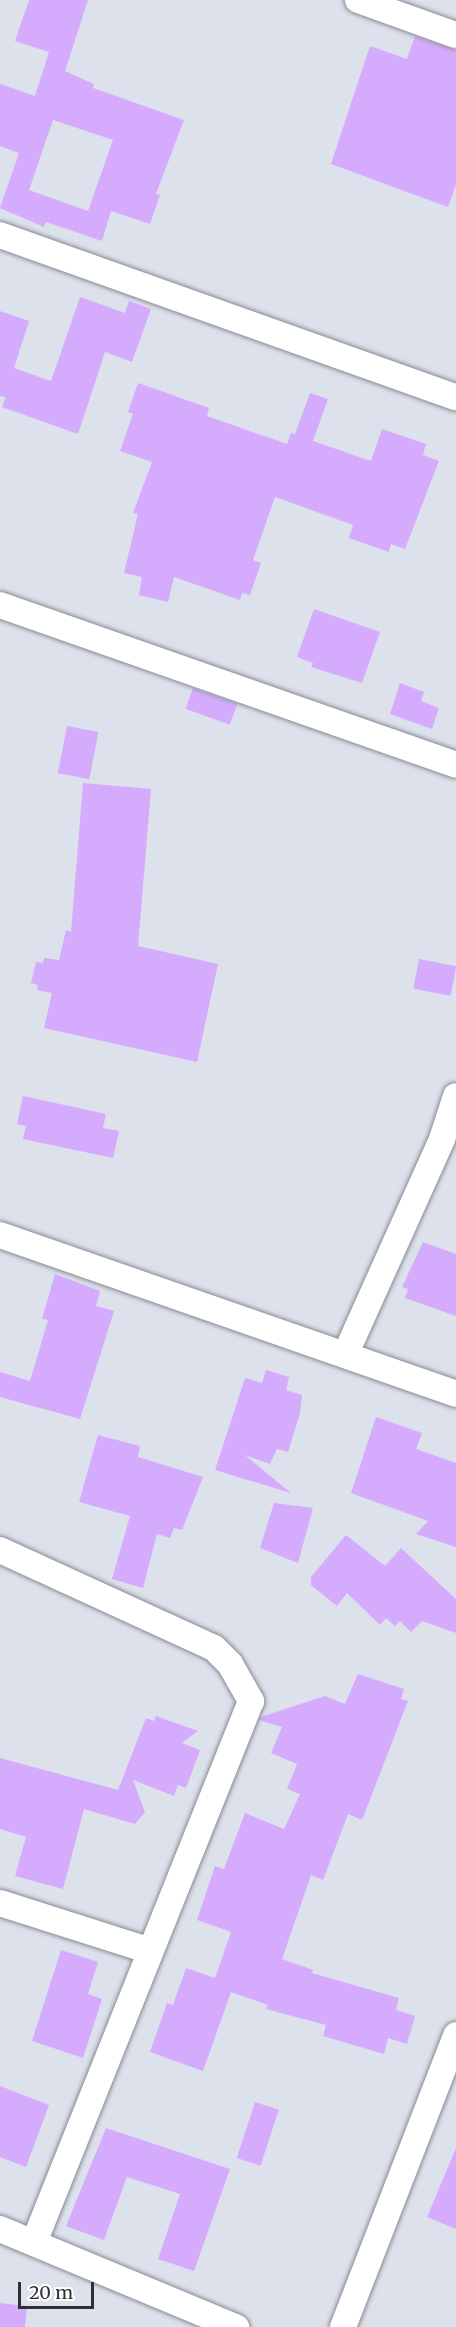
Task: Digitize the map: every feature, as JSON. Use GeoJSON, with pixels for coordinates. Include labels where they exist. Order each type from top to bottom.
{"type":"FeatureCollection","features":[{"type":"Feature","properties":{"kind":"street"},"geometry":{"type":"LineString","coordinates":[[358,0],[456,35]]}},
{"type":"Feature","properties":{"kind":"street"},"geometry":{"type":"LineString","coordinates":[[0,236],[456,397]]}},
{"type":"Feature","properties":{"kind":"street"},"geometry":{"type":"LineString","coordinates":[[0,605],[456,765]]}},
{"type":"Feature","properties":{"kind":"street"},"geometry":{"type":"LineString","coordinates":[[346,1353],[449,1141],[456,1096]]}},
{"type":"Feature","properties":{"kind":"street"},"geometry":{"type":"LineString","coordinates":[[0,1235],[346,1353],[456,1394]]}},
{"type":"Feature","properties":{"kind":"street"},"geometry":{"type":"LineString","coordinates":[[0,1550],[214,1648],[230,1664],[251,1701],[35,2241]]}},
{"type":"Feature","properties":{"kind":"street"},"geometry":{"type":"LineString","coordinates":[[0,1903],[150,1951]]}},
{"type":"Feature","properties":{"kind":"street"},"geometry":{"type":"LineString","coordinates":[[343,2327],[456,2035]]}},
{"type":"Feature","properties":{"kind":"street"},"geometry":{"type":"LineString","coordinates":[[0,2229],[35,2241],[236,2327]]}},
{"type":"Feature","properties":{"kind":"building"},"geometry":{"type":"Polygon","coordinates":[[[29,0],[88,0],[65,71],[94,84],[93,88],[184,120],[156,194],[160,195],[150,224],[111,211],[102,241],[46,222],[44,227],[0,208],[19,153],[0,146],[0,84],[35,96],[49,52],[15,41],[29,0]],[[53,120],[29,190],[88,211],[113,140],[53,120]]]}},
{"type":"Feature","properties":{"kind":"building"},"geometry":{"type":"Polygon","coordinates":[[[415,36],[456,50],[456,184],[448,207],[331,164],[370,46],[407,59],[415,36]]]}},
{"type":"Feature","properties":{"kind":"building"},"geometry":{"type":"Polygon","coordinates":[[[80,297],[125,313],[129,301],[151,309],[132,362],[105,352],[78,434],[2,407],[6,397],[0,396],[0,311],[29,321],[14,368],[51,381],[80,297]]]}},
{"type":"Feature","properties":{"kind":"building"},"geometry":{"type":"Polygon","coordinates":[[[138,383],[209,408],[207,416],[287,444],[291,433],[295,434],[310,393],[328,399],[313,441],[371,461],[382,429],[426,444],[423,455],[439,461],[405,549],[391,544],[389,552],[349,538],[353,525],[275,497],[253,560],[261,563],[250,595],[242,593],[240,600],[174,577],[168,602],[139,595],[142,577],[124,573],[138,514],[133,513],[152,462],[120,451],[133,414],[128,412],[138,383]]]}},
{"type":"Feature","properties":{"kind":"building"},"geometry":{"type":"Polygon","coordinates":[[[314,609],[380,632],[362,683],[311,667],[313,663],[297,657],[314,609]]]}},
{"type":"Feature","properties":{"kind":"building"},"geometry":{"type":"Polygon","coordinates":[[[400,683],[424,692],[421,701],[439,708],[432,729],[390,714],[400,683]]]}},
{"type":"Feature","properties":{"kind":"building"},"geometry":{"type":"Polygon","coordinates":[[[193,688],[237,704],[230,725],[185,709],[193,688]]]}},
{"type":"Feature","properties":{"kind":"building"},"geometry":{"type":"Polygon","coordinates":[[[67,726],[98,732],[89,779],[58,773],[67,726]]]}},
{"type":"Feature","properties":{"kind":"building"},"geometry":{"type":"Polygon","coordinates":[[[83,783],[151,789],[138,946],[218,964],[197,1062],[44,1028],[52,993],[37,990],[38,985],[31,983],[36,962],[43,963],[44,958],[59,960],[66,930],[71,932],[83,783]]]}},
{"type":"Feature","properties":{"kind":"building"},"geometry":{"type":"Polygon","coordinates":[[[419,959],[456,966],[451,996],[413,988],[419,959]]]}},
{"type":"Feature","properties":{"kind":"building"},"geometry":{"type":"Polygon","coordinates":[[[23,1096],[106,1114],[103,1128],[119,1131],[113,1158],[23,1139],[26,1126],[17,1124],[23,1096]]]}},
{"type":"Feature","properties":{"kind":"building"},"geometry":{"type":"Polygon","coordinates":[[[423,1242],[456,1254],[456,1316],[405,1298],[408,1289],[402,1287],[423,1242]]]}},
{"type":"Feature","properties":{"kind":"building"},"geometry":{"type":"Polygon","coordinates":[[[55,1274],[100,1291],[96,1306],[114,1311],[80,1419],[0,1397],[0,1372],[30,1381],[48,1320],[42,1319],[55,1274]]]}},
{"type":"Feature","properties":{"kind":"building"},"geometry":{"type":"Polygon","coordinates":[[[266,1370],[289,1377],[286,1390],[302,1395],[300,1413],[288,1452],[277,1449],[270,1464],[245,1455],[291,1493],[215,1470],[245,1378],[262,1383],[266,1370]]]}},
{"type":"Feature","properties":{"kind":"building"},"geometry":{"type":"Polygon","coordinates":[[[376,1417],[422,1433],[416,1449],[456,1463],[456,1547],[416,1534],[428,1521],[351,1493],[376,1417]]]}},
{"type":"Feature","properties":{"kind":"building"},"geometry":{"type":"Polygon","coordinates":[[[98,1435],[140,1446],[138,1457],[203,1477],[182,1530],[174,1528],[170,1538],[157,1534],[143,1588],[112,1579],[130,1516],[79,1502],[98,1435]]]}},
{"type":"Feature","properties":{"kind":"building"},"geometry":{"type":"Polygon","coordinates":[[[274,1503],[313,1508],[298,1563],[260,1548],[274,1503]]]}},
{"type":"Feature","properties":{"kind":"building"},"geometry":{"type":"Polygon","coordinates":[[[346,1535],[385,1566],[401,1548],[456,1599],[456,1633],[422,1621],[411,1632],[400,1621],[395,1626],[386,1618],[380,1625],[347,1593],[337,1606],[311,1585],[311,1577],[346,1535]]]}},
{"type":"Feature","properties":{"kind":"building"},"geometry":{"type":"Polygon","coordinates":[[[358,1674],[404,1689],[401,1699],[408,1701],[362,1820],[348,1814],[323,1880],[311,1875],[282,1959],[313,1970],[312,1973],[399,1998],[396,2010],[415,2016],[407,2044],[388,2038],[384,2054],[323,2036],[326,2025],[266,2009],[268,2005],[231,1992],[203,2071],[150,2052],[167,2003],[173,2005],[186,1968],[215,1978],[231,1932],[197,1920],[215,1866],[224,1869],[245,1813],[284,1829],[300,1794],[287,1789],[297,1764],[271,1753],[282,1727],[259,1720],[261,1717],[325,1696],[345,1704],[358,1674]]]}},
{"type":"Feature","properties":{"kind":"building"},"geometry":{"type":"Polygon","coordinates":[[[156,1716],[198,1731],[182,1743],[200,1750],[186,1788],[178,1785],[174,1796],[133,1780],[145,1812],[135,1824],[84,1809],[63,1889],[15,1876],[26,1837],[0,1829],[0,1758],[118,1790],[146,1718],[154,1721],[156,1716]]]}},
{"type":"Feature","properties":{"kind":"building"},"geometry":{"type":"Polygon","coordinates":[[[61,1950],[98,1962],[88,1994],[102,1999],[83,2058],[32,2041],[61,1950]]]}},
{"type":"Feature","properties":{"kind":"building"},"geometry":{"type":"Polygon","coordinates":[[[0,2086],[49,2105],[26,2167],[0,2157],[0,2086]]]}},
{"type":"Feature","properties":{"kind":"building"},"geometry":{"type":"Polygon","coordinates":[[[255,2102],[279,2110],[261,2166],[237,2158],[255,2102]]]}},
{"type":"Feature","properties":{"kind":"building"},"geometry":{"type":"Polygon","coordinates":[[[106,2128],[230,2169],[194,2271],[158,2259],[180,2194],[127,2177],[104,2240],[66,2226],[106,2128]]]}},
{"type":"Feature","properties":{"kind":"building"},"geometry":{"type":"Polygon","coordinates":[[[456,2148],[456,2229],[427,2217],[456,2148]]]}},
{"type":"Feature","properties":{"kind":"building"},"geometry":{"type":"Polygon","coordinates":[[[0,2303],[27,2306],[25,2327],[0,2327],[0,2303]]]}}]}
